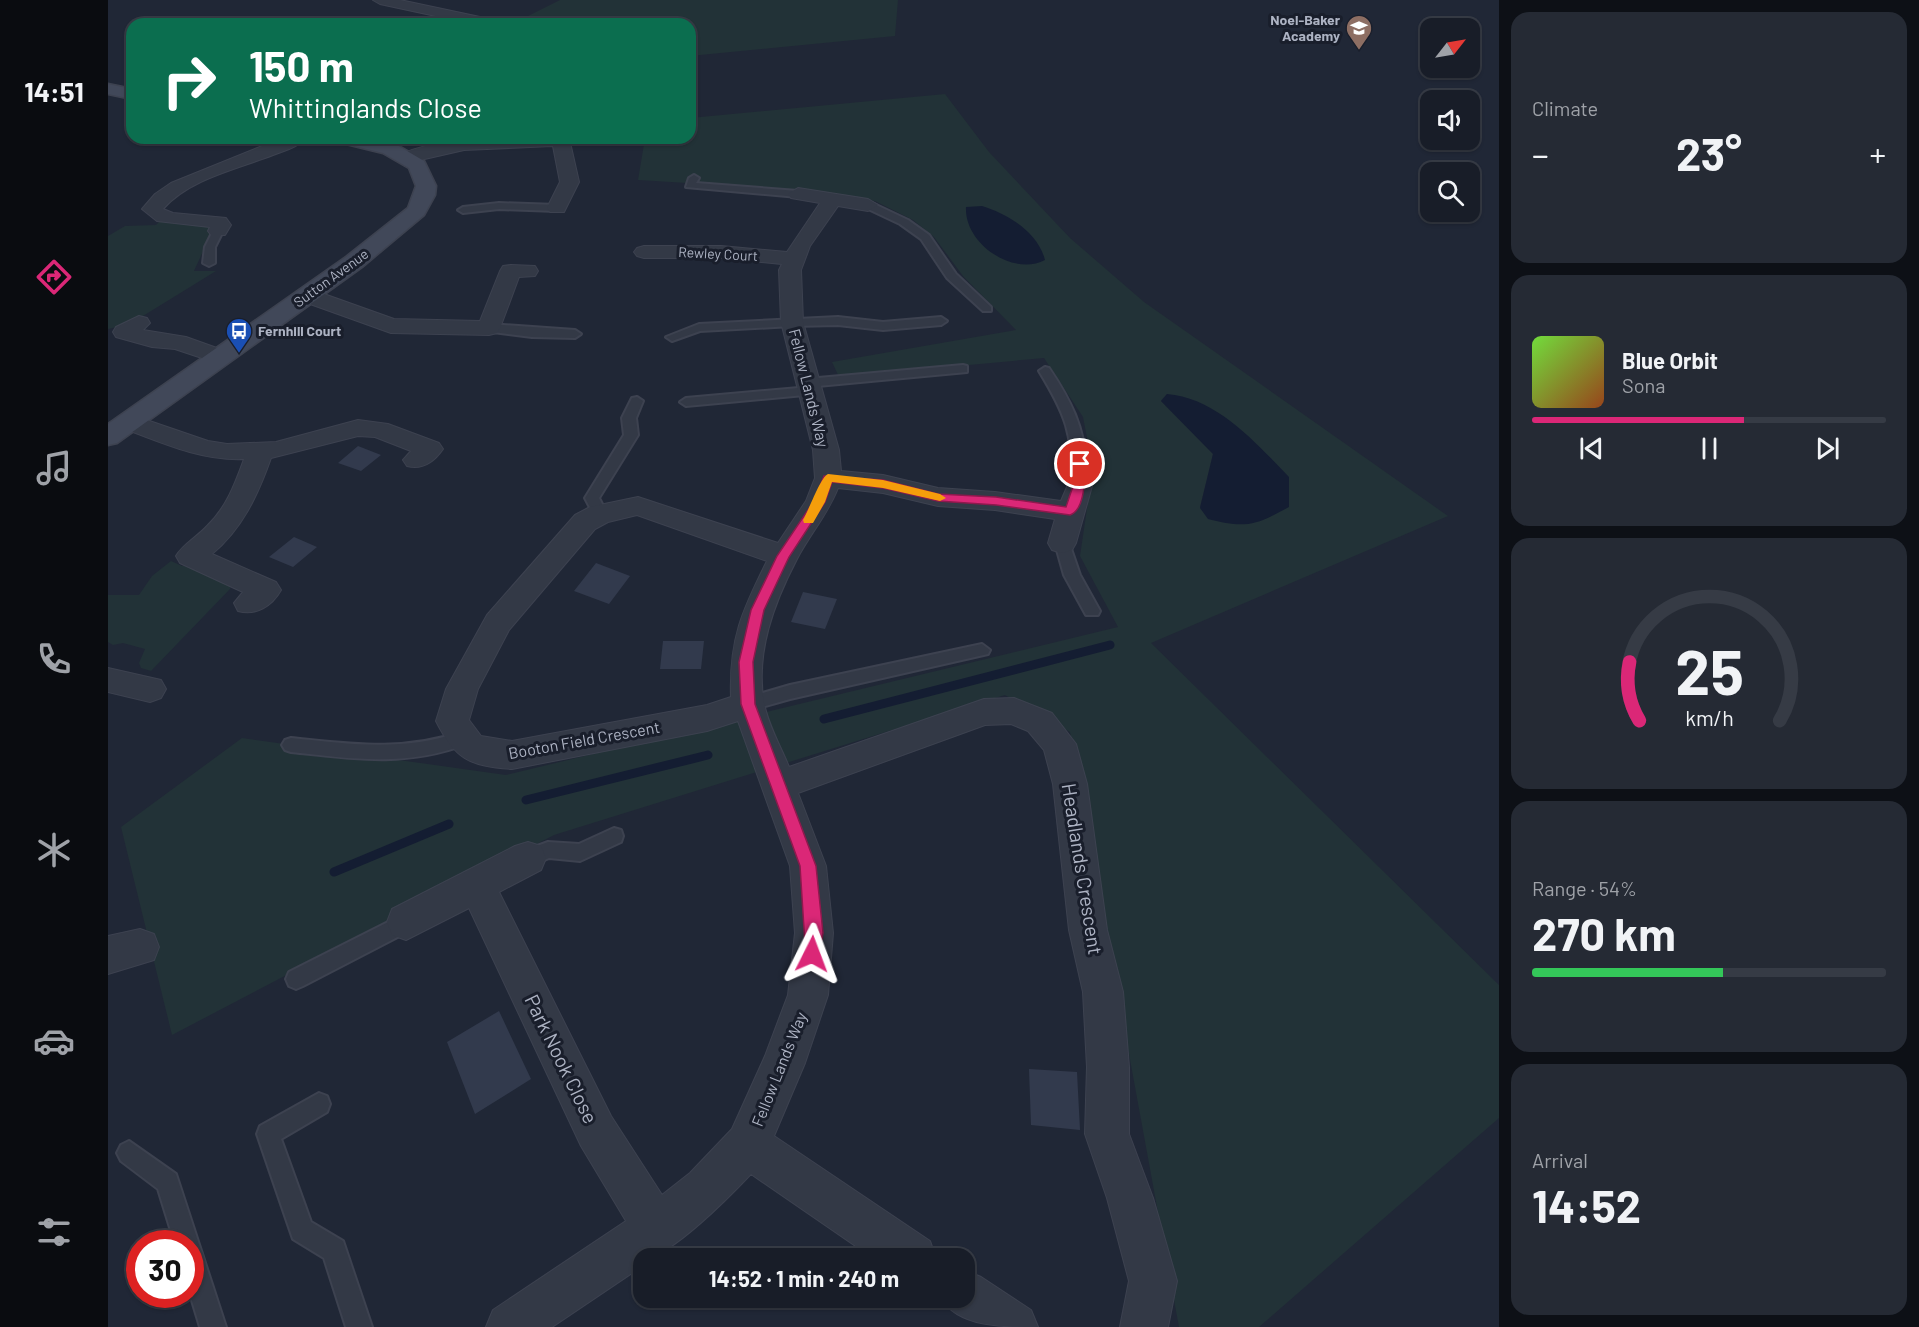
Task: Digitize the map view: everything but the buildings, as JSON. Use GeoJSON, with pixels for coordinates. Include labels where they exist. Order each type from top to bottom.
{"type":"FeatureCollection","features":[{"type":"Feature","properties":{"kind":"street"},"geometry":{"type":"LineString","coordinates":[[380,0],[445,18]]}},
{"type":"Feature","properties":{"kind":"street"},"geometry":{"type":"LineString","coordinates":[[108,89],[126,93]]}},
{"type":"Feature","properties":{"kind":"street"},"geometry":{"type":"LineString","coordinates":[[218,231],[221,225],[219,222],[159,216],[152,209],[163,199],[216,169],[270,152],[285,144]]}},
{"type":"Feature","properties":{"kind":"street","name":"Sutton Avenue"},"geometry":{"type":"LineString","coordinates":[[108,437],[392,233],[417,211],[425,195],[425,182],[419,168],[407,158],[373,144]]}},
{"type":"Feature","properties":{"kind":"street"},"geometry":{"type":"LineString","coordinates":[[407,158],[455,144]]}},
{"type":"Feature","properties":{"kind":"street"},"geometry":{"type":"LineString","coordinates":[[557,208],[568,193],[571,179],[561,144]]}},
{"type":"Feature","properties":{"kind":"street"},"geometry":{"type":"LineString","coordinates":[[798,194],[868,205]]}},
{"type":"Feature","properties":{"kind":"street"},"geometry":{"type":"LineString","coordinates":[[792,259],[832,200]]}},
{"type":"Feature","properties":{"kind":"street","name":"Rewley Court"},"geometry":{"type":"LineString","coordinates":[[644,252],[722,252],[792,259]]}},
{"type":"Feature","properties":{"kind":"street","name":"Fellow Lands Way"},"geometry":{"type":"LineString","coordinates":[[510,1327],[657,1228],[706,1189],[748,1145],[784,1063],[807,994],[814,933],[808,866],[780,785],[767,759],[748,704],[746,662],[758,610],[784,556],[819,502],[828,478],[826,450],[792,322],[790,270],[792,259]]}},
{"type":"Feature","properties":{"kind":"street"},"geometry":{"type":"LineString","coordinates":[[307,295],[392,326],[489,328],[511,271],[527,271]]}},
{"type":"Feature","properties":{"kind":"street"},"geometry":{"type":"LineString","coordinates":[[139,323],[124,332],[152,340],[178,342],[220,357]]}},
{"type":"Feature","properties":{"kind":"street"},"geometry":{"type":"LineString","coordinates":[[129,422],[204,448],[227,452],[260,452],[303,445],[354,421],[430,449],[416,460]]}},
{"type":"Feature","properties":{"kind":"street"},"geometry":{"type":"LineString","coordinates":[[249,603],[266,590],[190,556],[207,544],[234,515],[260,452]]}},
{"type":"Feature","properties":{"kind":"street"},"geometry":{"type":"LineString","coordinates":[[828,478],[883,484],[938,497],[996,501],[1075,499],[1062,543]]}},
{"type":"Feature","properties":{"kind":"street"},"geometry":{"type":"LineString","coordinates":[[461,739],[452,721],[462,689],[498,623],[585,522],[600,514],[638,506],[784,556]]}},
{"type":"Feature","properties":{"kind":"street"},"geometry":{"type":"LineString","coordinates":[[112,669],[150,689]]}},
{"type":"Feature","properties":{"kind":"street","name":"Booton Field Crescent"},"geometry":{"type":"LineString","coordinates":[[461,739],[481,754],[512,755],[707,718],[748,704]]}},
{"type":"Feature","properties":{"kind":"street","name":"Headlands Crescent"},"geometry":{"type":"LineString","coordinates":[[780,785],[984,712],[1014,711],[1040,722],[1059,744],[1070,784],[1088,930],[1103,992],[1108,1067],[1107,1134],[1130,1198],[1153,1281],[1144,1327]]}},
{"type":"Feature","properties":{"kind":"street"},"geometry":{"type":"LineString","coordinates":[[406,922],[528,858]]}},
{"type":"Feature","properties":{"kind":"street","name":"Park Nook Close"},"geometry":{"type":"LineString","coordinates":[[476,884],[596,1131],[657,1228]]}},
{"type":"Feature","properties":{"kind":"street"},"geometry":{"type":"LineString","coordinates":[[748,1145],[898,1248]]}},
{"type":"Feature","properties":{"kind":"street"},"geometry":{"type":"LineString","coordinates":[[975,1301],[1014,1327]]}},
{"type":"Feature","properties":{"kind":"lane"},"geometry":{"type":"LineString","coordinates":[[693,178],[690,185],[798,194]]}},
{"type":"Feature","properties":{"kind":"lane"},"geometry":{"type":"LineString","coordinates":[[868,205],[904,222],[925,237],[951,276],[987,309]]}},
{"type":"Feature","properties":{"kind":"lane"},"geometry":{"type":"LineString","coordinates":[[463,210],[499,206],[557,208]]}},
{"type":"Feature","properties":{"kind":"lane"},"geometry":{"type":"LineString","coordinates":[[209,263],[210,247],[218,231]]}},
{"type":"Feature","properties":{"kind":"lane"},"geometry":{"type":"LineString","coordinates":[[672,337],[699,328],[792,322],[838,321],[883,326],[941,321]]}},
{"type":"Feature","properties":{"kind":"lane"},"geometry":{"type":"LineString","coordinates":[[489,328],[532,333],[575,334]]}},
{"type":"Feature","properties":{"kind":"lane"},"geometry":{"type":"LineString","coordinates":[[686,402],[963,369]]}},
{"type":"Feature","properties":{"kind":"lane"},"geometry":{"type":"LineString","coordinates":[[1045,371],[1072,413],[1080,442],[1075,499]]}},
{"type":"Feature","properties":{"kind":"lane"},"geometry":{"type":"LineString","coordinates":[[600,514],[592,498],[631,435],[629,418],[637,401]]}},
{"type":"Feature","properties":{"kind":"lane"},"geometry":{"type":"LineString","coordinates":[[1062,543],[1072,575],[1092,611]]}},
{"type":"Feature","properties":{"kind":"lane"},"geometry":{"type":"LineString","coordinates":[[748,704],[982,650]]}},
{"type":"Feature","properties":{"kind":"lane"},"geometry":{"type":"LineString","coordinates":[[291,746],[388,753],[438,749],[461,739]]}},
{"type":"Feature","properties":{"kind":"lane"},"geometry":{"type":"LineString","coordinates":[[528,858],[548,850],[580,853],[614,836]]}},
{"type":"Feature","properties":{"kind":"lane"},"geometry":{"type":"LineString","coordinates":[[296,979],[406,922]]}},
{"type":"Feature","properties":{"kind":"lane"},"geometry":{"type":"LineString","coordinates":[[319,1104],[268,1134],[302,1230],[334,1250],[359,1327]]}},
{"type":"Feature","properties":{"kind":"lane"},"geometry":{"type":"LineString","coordinates":[[129,1153],[168,1182],[183,1230]]}},
{"type":"Feature","properties":{"kind":"lane"},"geometry":{"type":"LineString","coordinates":[[204,1299],[213,1327]]}},
{"type":"Feature","properties":{"kind":"shaded area"},"geometry":{"type":"Polygon","coordinates":[[[560,0],[898,0],[895,36],[696,55],[696,18],[524,18],[560,0]]]}},
{"type":"Feature","properties":{"kind":"shaded area"},"geometry":{"type":"Polygon","coordinates":[[[945,94],[989,152],[1070,238],[1144,302],[1448,516],[1151,643],[1499,985],[1499,1118],[1259,1327],[1179,1327],[1070,732],[1005,695],[554,835],[172,1035],[121,827],[242,738],[506,775],[1118,627],[1080,556],[1093,468],[1083,417],[1044,358],[839,377],[832,362],[1016,330],[963,276],[934,237],[913,220],[875,201],[754,187],[638,180],[644,144],[696,144],[696,117],[945,94]],[[1167,394],[1161,401],[1213,454],[1200,507],[1289,507],[1167,394]]]}},
{"type":"Feature","properties":{"kind":"shaded area"},"geometry":{"type":"Polygon","coordinates":[[[162,219],[215,224],[194,271],[216,271],[130,324],[108,329],[108,236],[125,226],[156,225],[162,219]]]}},
{"type":"Feature","properties":{"kind":"shaded area"},"geometry":{"type":"Polygon","coordinates":[[[171,561],[182,566],[190,563],[230,584],[230,589],[151,671],[141,668],[139,663],[145,649],[123,643],[113,645],[108,642],[108,595],[139,595],[152,576],[171,561]]]}},
{"type":"Feature","properties":{"kind":"water"},"geometry":{"type":"Polygon","coordinates":[[[982,206],[1012,219],[1021,226],[1036,241],[1045,260],[1032,264],[1019,264],[1005,260],[982,244],[973,233],[966,207],[982,206]]]}},
{"type":"Feature","properties":{"kind":"water"},"geometry":{"type":"Polygon","coordinates":[[[1167,394],[1185,397],[1203,404],[1219,413],[1249,437],[1289,477],[1289,507],[1250,524],[1232,524],[1208,519],[1200,508],[1213,454],[1161,401],[1167,394]]]}},
{"type":"Feature","properties":{"kind":"waterway"},"geometry":{"type":"LineString","coordinates":[[824,719],[1110,645]]}},
{"type":"Feature","properties":{"kind":"waterway"},"geometry":{"type":"LineString","coordinates":[[526,800],[708,755]]}},
{"type":"Feature","properties":{"kind":"waterway"},"geometry":{"type":"LineString","coordinates":[[334,872],[449,824]]}},
{"type":"Feature","properties":{"kind":"slow traffic"},"geometry":{"type":"LineString","coordinates":[[809,520],[828,478],[883,484],[940,498]]}},
{"type":"Feature","properties":{"kind":"place","name":"Noel-Baker Academy"},"geometry":{"type":"Point","coordinates":[1359,51]}},
{"type":"Feature","properties":{"kind":"place","name":"Fernhill Court"},"geometry":{"type":"Point","coordinates":[239,354]}},
{"type":"Feature","properties":{"kind":"route"},"geometry":{"type":"LineString","coordinates":[[812,954],[814,933],[808,866],[780,785],[767,759],[748,704],[746,662],[758,610],[784,556],[819,502],[828,478],[883,484],[938,497],[996,501],[1070,512],[1079,486],[1080,464]]}}]}
